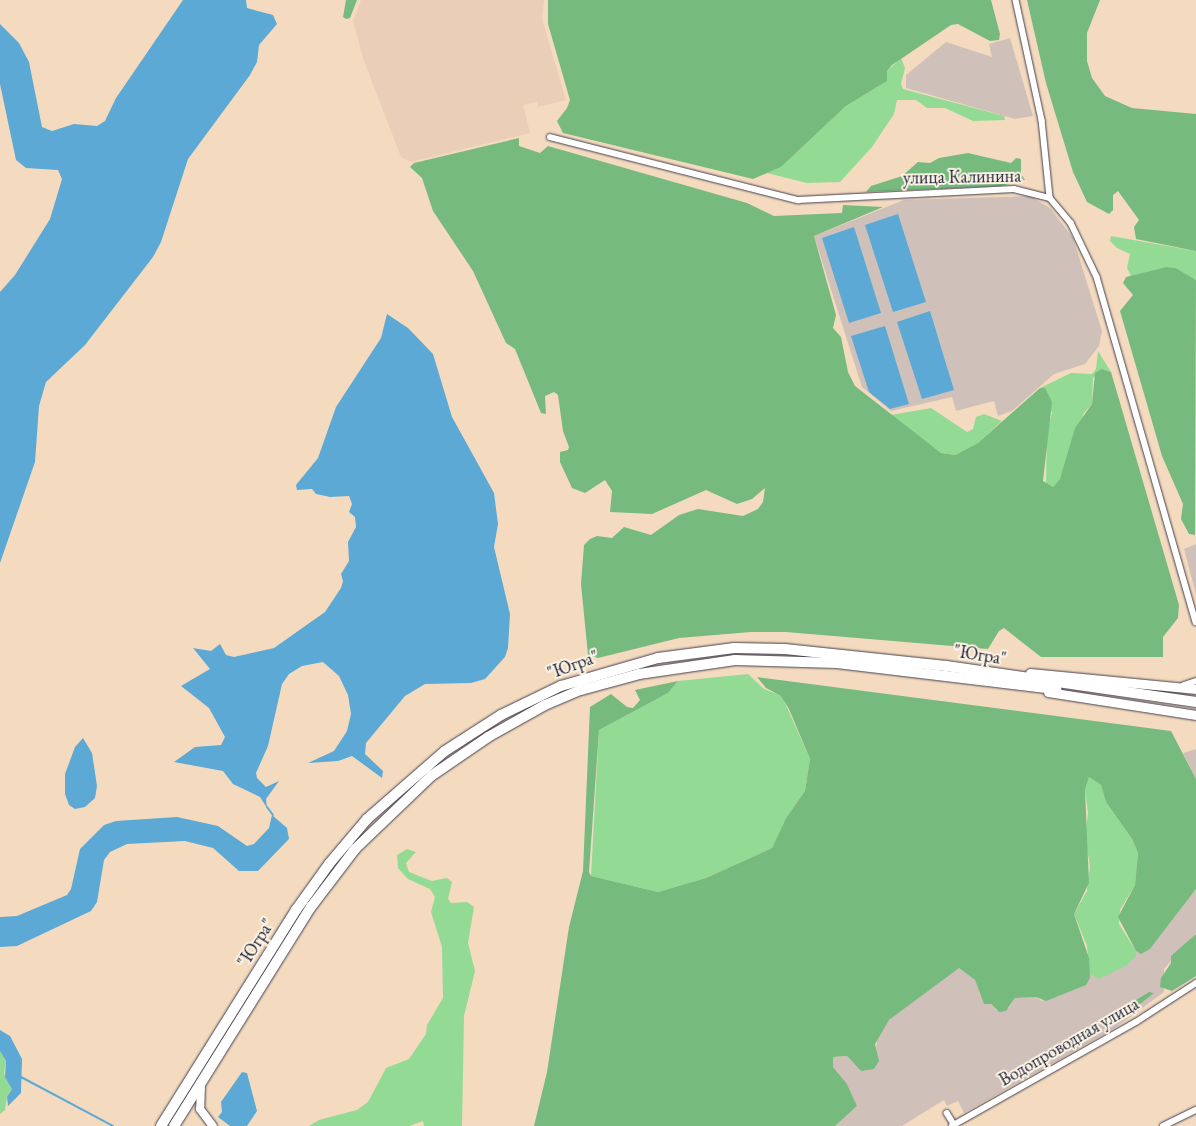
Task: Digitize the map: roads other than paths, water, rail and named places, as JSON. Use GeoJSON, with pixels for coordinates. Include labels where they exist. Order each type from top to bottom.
{"type":"FeatureCollection","features":[{"type":"Feature","properties":{"kind":"highway","name":"\"Югра\""},"geometry":{"type":"LineString","coordinates":[[161,1126],[296,910],[347,841],[390,797],[427,765],[501,715],[546,692],[596,673],[658,658],[710,650],[810,650],[944,671],[1196,703]]}},
{"type":"Feature","properties":{"kind":"highway","name":"\"Югра\""},"geometry":{"type":"LineString","coordinates":[[174,1126],[316,901],[376,825],[431,776],[514,722],[581,690],[661,669],[735,660],[805,661],[944,671]]}},
{"type":"Feature","properties":{"kind":"main road"},"geometry":{"type":"LineString","coordinates":[[944,671],[1196,689]]}},
{"type":"Feature","properties":{"kind":"main road"},"geometry":{"type":"LineString","coordinates":[[944,671],[1196,715]]}},
{"type":"Feature","properties":{"kind":"street"},"geometry":{"type":"LineString","coordinates":[[1016,0],[1042,120],[1050,198],[1071,223],[1102,292],[1196,622]]}},
{"type":"Feature","properties":{"kind":"street","name":"улица Калинина"},"geometry":{"type":"LineString","coordinates":[[550,137],[798,200],[1014,189],[1050,198]]}},
{"type":"Feature","properties":{"kind":"street"},"geometry":{"type":"LineString","coordinates":[[1170,687],[1196,681]]}},
{"type":"Feature","properties":{"kind":"street"},"geometry":{"type":"LineString","coordinates":[[199,1095],[296,939],[316,901]]}},
{"type":"Feature","properties":{"kind":"street","name":"Водопроводная улица"},"geometry":{"type":"LineString","coordinates":[[954,1125],[1136,1022],[1196,983]]}},
{"type":"Feature","properties":{"kind":"street"},"geometry":{"type":"LineString","coordinates":[[202,1080],[199,1095],[202,1114],[212,1125]]}},
{"type":"Feature","properties":{"kind":"street"},"geometry":{"type":"LineString","coordinates":[[1163,1126],[1196,1110]]}},
{"type":"Feature","properties":{"kind":"street"},"geometry":{"type":"LineString","coordinates":[[947,1113],[954,1125]]}},
{"type":"Feature","properties":{"kind":"water"},"geometry":{"type":"Polygon","coordinates":[[[183,0],[246,0],[247,8],[273,15],[277,24],[259,45],[257,62],[250,75],[188,159],[161,242],[153,257],[85,345],[46,382],[39,406],[35,462],[0,563],[0,292],[15,275],[50,219],[62,179],[58,170],[26,168],[16,160],[0,84],[0,24],[19,43],[29,62],[42,127],[52,131],[74,124],[97,126],[105,121],[116,98],[183,0]]]}},
{"type":"Feature","properties":{"kind":"water"},"geometry":{"type":"Polygon","coordinates":[[[898,214],[926,302],[893,312],[865,225],[898,214]]]}},
{"type":"Feature","properties":{"kind":"water"},"geometry":{"type":"Polygon","coordinates":[[[854,227],[881,313],[849,323],[822,238],[854,227]]]}},
{"type":"Feature","properties":{"kind":"water"},"geometry":{"type":"Polygon","coordinates":[[[930,311],[954,390],[922,399],[897,322],[930,311]]]}},
{"type":"Feature","properties":{"kind":"water"},"geometry":{"type":"Polygon","coordinates":[[[387,314],[408,328],[433,354],[452,417],[494,493],[498,524],[494,547],[510,614],[508,648],[505,657],[485,679],[471,683],[425,684],[405,696],[366,743],[365,754],[383,771],[382,778],[352,756],[338,761],[308,763],[334,751],[347,731],[351,714],[348,695],[339,676],[323,662],[302,666],[289,674],[282,684],[268,746],[256,773],[257,778],[266,787],[279,781],[266,799],[267,808],[260,797],[233,784],[223,771],[174,762],[195,747],[221,745],[225,737],[209,708],[181,686],[210,669],[193,648],[211,651],[220,644],[226,655],[234,657],[274,648],[325,612],[341,588],[343,581],[341,574],[349,561],[348,542],[356,527],[355,517],[349,512],[352,504],[349,496],[330,497],[316,494],[312,489],[297,490],[296,485],[318,458],[336,407],[381,338],[387,314]]]}},
{"type":"Feature","properties":{"kind":"water"},"geometry":{"type":"Polygon","coordinates":[[[885,326],[909,404],[890,409],[869,392],[851,336],[885,326]]]}},
{"type":"Feature","properties":{"kind":"water"},"geometry":{"type":"Polygon","coordinates":[[[83,738],[92,753],[97,786],[95,798],[85,807],[75,809],[69,805],[65,794],[65,774],[75,747],[83,738]]]}},
{"type":"Feature","properties":{"kind":"water"},"geometry":{"type":"Polygon","coordinates":[[[272,815],[287,828],[289,839],[258,871],[239,871],[213,848],[185,841],[127,844],[110,852],[104,860],[97,902],[91,911],[17,946],[0,947],[0,917],[17,916],[67,895],[71,889],[80,849],[104,825],[116,821],[177,817],[218,826],[247,846],[254,844],[269,828],[272,815]]]}},
{"type":"Feature","properties":{"kind":"water"},"geometry":{"type":"Polygon","coordinates":[[[0,1030],[10,1036],[22,1059],[21,1093],[8,1106],[7,1097],[12,1089],[5,1077],[6,1061],[0,1051],[0,1030]]]}},
{"type":"Feature","properties":{"kind":"water"},"geometry":{"type":"Polygon","coordinates":[[[242,1072],[247,1073],[257,1111],[247,1126],[230,1126],[218,1117],[222,1112],[221,1102],[242,1072]]]}},
{"type":"Feature","properties":{"kind":"waterway"},"geometry":{"type":"LineString","coordinates":[[267,807],[273,815]]}},
{"type":"Feature","properties":{"kind":"waterway"},"geometry":{"type":"LineString","coordinates":[[21,1077],[113,1126]]}}]}
